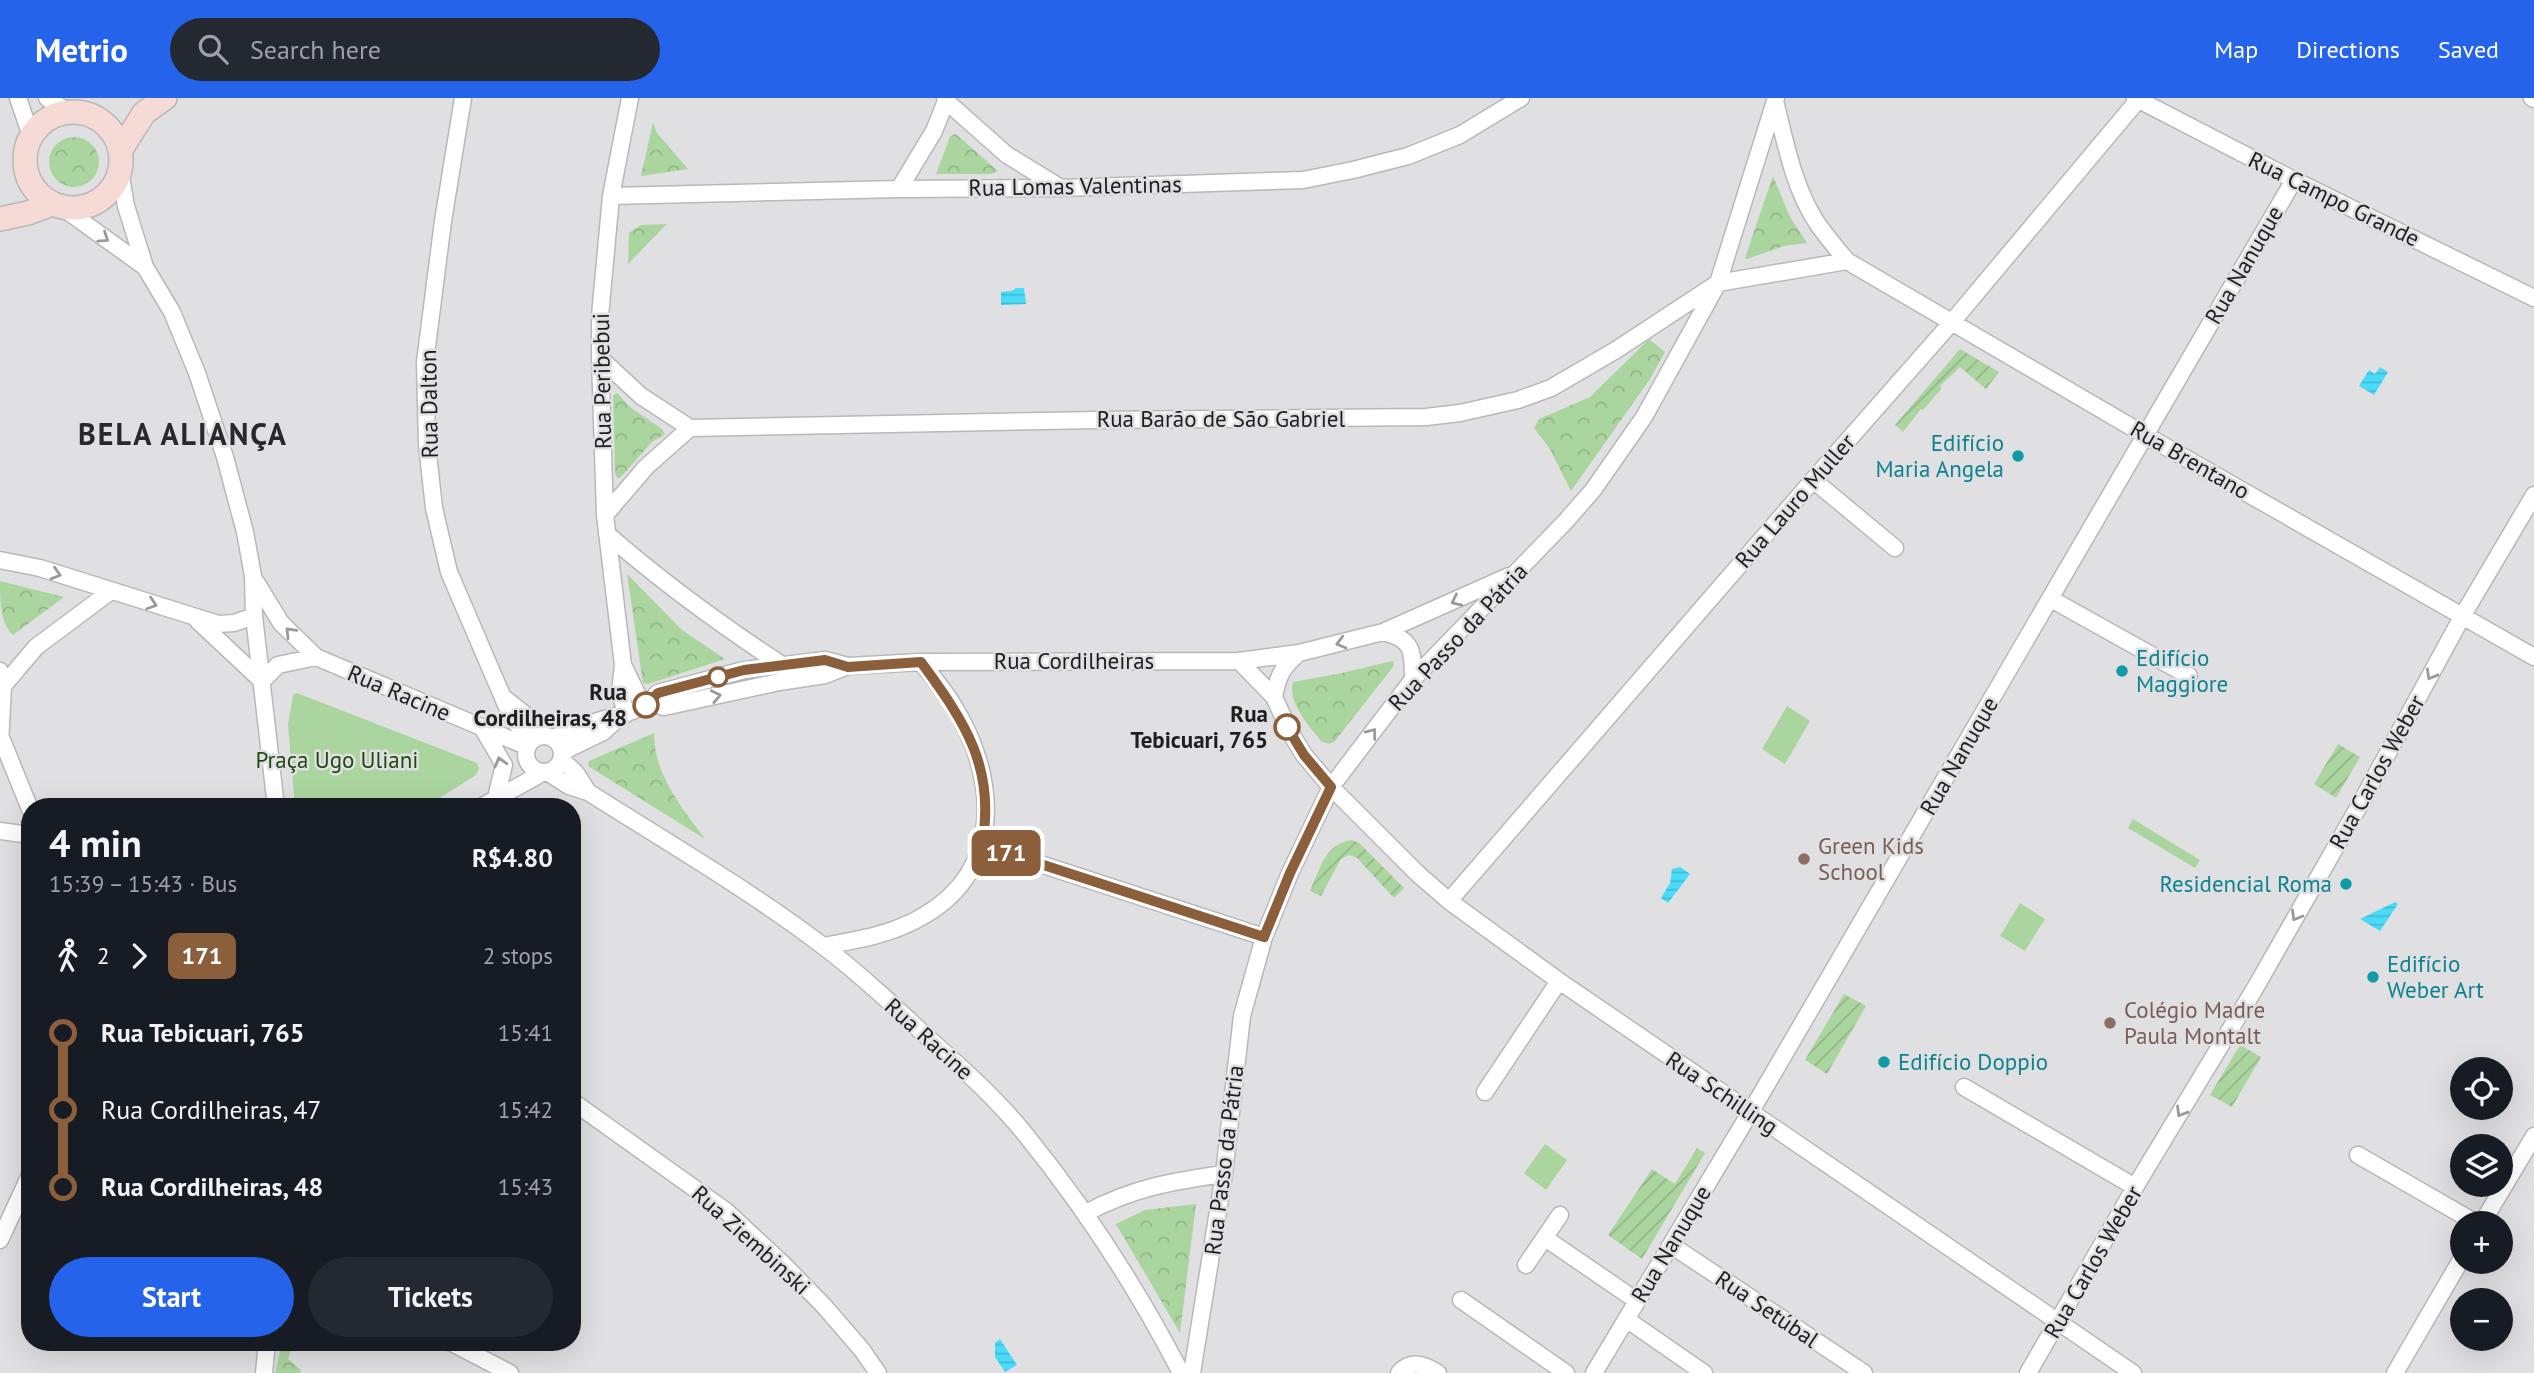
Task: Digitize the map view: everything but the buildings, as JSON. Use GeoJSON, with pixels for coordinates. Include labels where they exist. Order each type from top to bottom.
{"type":"FeatureCollection","features":[{"type":"Feature","properties":{"kind":"main road"},"geometry":{"type":"LineString","coordinates":[[101,121],[144,113],[164,98]]}},
{"type":"Feature","properties":{"kind":"main road"},"geometry":{"type":"LineString","coordinates":[[58,206],[35,190],[25,169],[31,136],[47,120],[68,112],[89,115],[101,121],[113,135],[120,161]]}},
{"type":"Feature","properties":{"kind":"main road"},"geometry":{"type":"LineString","coordinates":[[0,219],[58,206],[75,209],[96,202],[111,189],[120,161],[144,113]]}},
{"type":"Feature","properties":{"kind":"street"},"geometry":{"type":"LineString","coordinates":[[18,98],[31,136]]}},
{"type":"Feature","properties":{"kind":"street"},"geometry":{"type":"LineString","coordinates":[[47,98],[68,112]]}},
{"type":"Feature","properties":{"kind":"street","name":"Rua Dalton"},"geometry":{"type":"LineString","coordinates":[[463,98],[443,221],[425,362],[427,445],[434,508],[449,572],[504,698],[527,716],[546,746]]}},
{"type":"Feature","properties":{"kind":"street","name":"Rua Peribebui"},"geometry":{"type":"LineString","coordinates":[[623,715],[622,665],[605,514],[600,316],[611,196],[630,98]]}},
{"type":"Feature","properties":{"kind":"street","name":"Rua Lomas Valentinas"},"geometry":{"type":"LineString","coordinates":[[611,196],[1061,188],[1303,180],[1408,156],[1460,135],[1521,98]]}},
{"type":"Feature","properties":{"kind":"street","name":"Rua Campo Grande"},"geometry":{"type":"LineString","coordinates":[[2136,99],[2534,299]]}},
{"type":"Feature","properties":{"kind":"street","name":"Rua Lauro Muller"},"geometry":{"type":"LineString","coordinates":[[1450,901],[1952,322],[2136,99]]}},
{"type":"Feature","properties":{"kind":"street"},"geometry":{"type":"LineString","coordinates":[[899,189],[934,131],[945,100],[1007,155],[1061,188]]}},
{"type":"Feature","properties":{"kind":"street","name":"Rua Brentano"},"geometry":{"type":"LineString","coordinates":[[1776,100],[1789,160],[1801,194],[1817,223],[1847,261],[2145,435],[2534,656]]}},
{"type":"Feature","properties":{"kind":"street","name":"Rua Passo da Pátria"},"geometry":{"type":"LineString","coordinates":[[1192,1373],[1224,1174],[1242,1016],[1264,937],[1290,873],[1331,787],[1413,679],[1518,572],[1593,490],[1644,417],[1718,283],[1776,100]]}},
{"type":"Feature","properties":{"kind":"street"},"geometry":{"type":"LineString","coordinates":[[120,161],[126,206],[145,267],[172,312],[197,373],[225,457],[245,532],[253,576],[254,616],[274,798]]}},
{"type":"Feature","properties":{"kind":"street","name":"Rua Nanuque"},"geometry":{"type":"LineString","coordinates":[[1704,1373],[1626,1319],[1751,1112],[2294,180]]}},
{"type":"Feature","properties":{"kind":"street"},"geometry":{"type":"LineString","coordinates":[[58,206],[145,267]]}},
{"type":"Feature","properties":{"kind":"street"},"geometry":{"type":"LineString","coordinates":[[1718,283],[1847,261]]}},
{"type":"Feature","properties":{"kind":"street","name":"Rua Barão de São Gabriel"},"geometry":{"type":"LineString","coordinates":[[690,428],[1083,420],[1426,417],[1460,414],[1518,400],[1551,388],[1616,350],[1718,283]]}},
{"type":"Feature","properties":{"kind":"street"},"geometry":{"type":"LineString","coordinates":[[600,358],[641,396],[690,428],[646,467],[605,514]]}},
{"type":"Feature","properties":{"kind":"street"},"geometry":{"type":"LineString","coordinates":[[1813,480],[1895,548]]}},
{"type":"Feature","properties":{"kind":"street","name":"Rua Carlos Weber"},"geometry":{"type":"LineString","coordinates":[[2028,1373],[2254,990],[2358,808],[2463,615],[2534,495]]}},
{"type":"Feature","properties":{"kind":"street"},"geometry":{"type":"LineString","coordinates":[[607,534],[647,569],[782,665]]}},
{"type":"Feature","properties":{"kind":"street"},"geometry":{"type":"LineString","coordinates":[[0,560],[40,569],[226,625],[254,616]]}},
{"type":"Feature","properties":{"kind":"street","name":"Rua Cordilheiras"},"geometry":{"type":"LineString","coordinates":[[646,705],[664,707],[779,682],[825,675],[848,667],[921,662],[1239,661],[1299,653],[1383,632],[1518,572]]}},
{"type":"Feature","properties":{"kind":"street","name":"Rua Racine"},"geometry":{"type":"LineString","coordinates":[[253,576],[269,607],[281,623],[316,657],[483,729],[546,746],[576,773],[588,792]]}},
{"type":"Feature","properties":{"kind":"street"},"geometry":{"type":"LineString","coordinates":[[25,798],[1,743],[2,679],[36,647],[111,591]]}},
{"type":"Feature","properties":{"kind":"street"},"geometry":{"type":"LineString","coordinates":[[2051,598],[2189,676]]}},
{"type":"Feature","properties":{"kind":"street"},"geometry":{"type":"LineString","coordinates":[[193,617],[262,681]]}},
{"type":"Feature","properties":{"kind":"street"},"geometry":{"type":"LineString","coordinates":[[1383,632],[1399,636],[1413,651],[1413,679]]}},
{"type":"Feature","properties":{"kind":"street"},"geometry":{"type":"LineString","coordinates":[[744,640],[744,670]]}},
{"type":"Feature","properties":{"kind":"street"},"geometry":{"type":"LineString","coordinates":[[1274,697],[1276,682],[1285,664],[1299,653]]}},
{"type":"Feature","properties":{"kind":"street"},"geometry":{"type":"LineString","coordinates":[[262,681],[278,665],[316,657]]}},
{"type":"Feature","properties":{"kind":"street","name":"Rua Cordilheiras"},"geometry":{"type":"LineString","coordinates":[[546,746],[598,721],[623,715],[646,705],[658,693],[744,670],[825,660],[848,667]]}},
{"type":"Feature","properties":{"kind":"street","name":"Rua Schilling"},"geometry":{"type":"LineString","coordinates":[[1239,661],[1274,697],[1297,744],[1331,787],[1418,874],[1450,901],[1559,981],[2133,1373]]}},
{"type":"Feature","properties":{"kind":"street"},"geometry":{"type":"LineString","coordinates":[[823,946],[863,939],[896,929],[925,915],[950,897],[969,871],[982,845],[988,816],[983,775],[969,736],[953,705],[921,662]]}},
{"type":"Feature","properties":{"kind":"street","name":"Rua Peribebui"},"geometry":{"type":"LineString","coordinates":[[622,665],[646,705]]}},
{"type":"Feature","properties":{"kind":"street"},"geometry":{"type":"LineString","coordinates":[[483,729],[504,765],[496,798]]}},
{"type":"Feature","properties":{"kind":"street"},"geometry":{"type":"LineString","coordinates":[[496,798],[546,772],[557,766],[546,746],[525,756],[533,769],[546,772]]}},
{"type":"Feature","properties":{"kind":"street","name":"Rua Racine"},"geometry":{"type":"LineString","coordinates":[[546,772],[569,786],[588,792],[717,873],[823,946],[897,1008],[971,1077],[1023,1132],[1108,1244],[1157,1326],[1181,1373]]}},
{"type":"Feature","properties":{"kind":"street"},"geometry":{"type":"LineString","coordinates":[[0,831],[21,834]]}},
{"type":"Feature","properties":{"kind":"street"},"geometry":{"type":"LineString","coordinates":[[982,845],[1264,937]]}},
{"type":"Feature","properties":{"kind":"street"},"geometry":{"type":"LineString","coordinates":[[1485,1092],[1559,981]]}},
{"type":"Feature","properties":{"kind":"street"},"geometry":{"type":"LineString","coordinates":[[1964,1087],[2136,1187]]}},
{"type":"Feature","properties":{"kind":"street","name":"Rua Ziembinski"},"geometry":{"type":"LineString","coordinates":[[581,1107],[726,1211],[824,1306],[878,1373]]}},
{"type":"Feature","properties":{"kind":"street"},"geometry":{"type":"LineString","coordinates":[[2489,1211],[2534,1136]]}},
{"type":"Feature","properties":{"kind":"street"},"geometry":{"type":"LineString","coordinates":[[2358,1155],[2455,1211]]}},
{"type":"Feature","properties":{"kind":"street"},"geometry":{"type":"LineString","coordinates":[[1086,1213],[1153,1185],[1224,1174]]}},
{"type":"Feature","properties":{"kind":"street"},"geometry":{"type":"LineString","coordinates":[[0,1240],[21,1194]]}},
{"type":"Feature","properties":{"kind":"street"},"geometry":{"type":"LineString","coordinates":[[1527,1265],[1560,1215]]}},
{"type":"Feature","properties":{"kind":"street"},"geometry":{"type":"LineString","coordinates":[[1545,1238],[1637,1301]]}},
{"type":"Feature","properties":{"kind":"street","name":"Rua Setúbal"},"geometry":{"type":"LineString","coordinates":[[1671,1245],[1864,1373]]}},
{"type":"Feature","properties":{"kind":"street"},"geometry":{"type":"LineString","coordinates":[[2395,1373],[2453,1274]]}},
{"type":"Feature","properties":{"kind":"street"},"geometry":{"type":"LineString","coordinates":[[1461,1300],[1566,1373]]}},
{"type":"Feature","properties":{"kind":"street"},"geometry":{"type":"LineString","coordinates":[[1594,1373],[1626,1319]]}},
{"type":"Feature","properties":{"kind":"street"},"geometry":{"type":"LineString","coordinates":[[264,1373],[266,1351]]}},
{"type":"Feature","properties":{"kind":"street"},"geometry":{"type":"LineString","coordinates":[[467,1351],[510,1373]]}},
{"type":"Feature","properties":{"kind":"street"},"geometry":{"type":"LineString","coordinates":[[1399,1373],[1403,1367],[1411,1364],[1424,1364],[1438,1373]]}},
{"type":"Feature","properties":{"kind":"green space"},"geometry":{"type":"Polygon","coordinates":[[[653,122],[657,133],[688,169],[641,176],[653,122]]]}},
{"type":"Feature","properties":{"kind":"green space"},"geometry":{"type":"Polygon","coordinates":[[[954,134],[998,171],[991,174],[936,174],[950,137],[954,134]]]}},
{"type":"Feature","properties":{"kind":"green space"},"geometry":{"type":"Polygon","coordinates":[[[74,137],[92,144],[99,162],[92,180],[74,187],[56,180],[49,162],[56,144],[74,137]]]}},
{"type":"Feature","properties":{"kind":"green space"},"geometry":{"type":"Polygon","coordinates":[[[1773,176],[1790,217],[1807,243],[1784,246],[1747,259],[1745,258],[1773,176]]]}},
{"type":"Feature","properties":{"kind":"green space"},"geometry":{"type":"Polygon","coordinates":[[[667,224],[628,264],[629,233],[641,225],[667,224]]]}},
{"type":"Feature","properties":{"kind":"green space"},"geometry":{"type":"Polygon","coordinates":[[[1649,339],[1665,352],[1650,379],[1571,491],[1550,449],[1534,428],[1539,419],[1590,397],[1649,339]]]}},
{"type":"Feature","properties":{"kind":"green space"},"geometry":{"type":"Polygon","coordinates":[[[1960,349],[1999,372],[1986,389],[1960,367],[1940,386],[1942,388],[1903,432],[1895,425],[1960,349]]]}},
{"type":"Feature","properties":{"kind":"green space"},"geometry":{"type":"Polygon","coordinates":[[[617,393],[630,407],[662,429],[665,434],[652,442],[620,478],[617,478],[615,472],[613,395],[617,393]]]}},
{"type":"Feature","properties":{"kind":"green space"},"geometry":{"type":"Polygon","coordinates":[[[627,574],[682,630],[725,659],[648,684],[643,683],[627,574]]]}},
{"type":"Feature","properties":{"kind":"green space"},"geometry":{"type":"Polygon","coordinates":[[[0,581],[64,597],[13,635],[3,618],[0,581]]]}},
{"type":"Feature","properties":{"kind":"green space"},"geometry":{"type":"Polygon","coordinates":[[[1392,661],[1393,667],[1335,741],[1330,744],[1322,742],[1296,706],[1293,682],[1392,661]]]}},
{"type":"Feature","properties":{"kind":"green space","name":"Praça Ugo Uliani"},"geometry":{"type":"Polygon","coordinates":[[[297,693],[477,763],[479,769],[476,775],[439,798],[294,798],[288,725],[293,695],[297,693]]]}},
{"type":"Feature","properties":{"kind":"green space"},"geometry":{"type":"Polygon","coordinates":[[[1787,706],[1810,721],[1785,764],[1762,749],[1787,706]]]}},
{"type":"Feature","properties":{"kind":"green space"},"geometry":{"type":"Polygon","coordinates":[[[654,733],[659,763],[670,789],[705,839],[588,766],[589,761],[654,733]]]}},
{"type":"Feature","properties":{"kind":"green space"},"geometry":{"type":"Polygon","coordinates":[[[2338,744],[2360,757],[2336,798],[2314,784],[2338,744]]]}},
{"type":"Feature","properties":{"kind":"green space"},"geometry":{"type":"Polygon","coordinates":[[[2133,819],[2200,860],[2195,868],[2128,828],[2133,819]]]}},
{"type":"Feature","properties":{"kind":"green space"},"geometry":{"type":"Polygon","coordinates":[[[1352,840],[1359,843],[1404,888],[1394,898],[1357,858],[1349,855],[1341,859],[1321,896],[1310,891],[1329,852],[1335,846],[1352,840]]]}},
{"type":"Feature","properties":{"kind":"green space"},"geometry":{"type":"Polygon","coordinates":[[[2020,903],[2045,919],[2025,951],[2000,936],[2020,903]]]}},
{"type":"Feature","properties":{"kind":"green space"},"geometry":{"type":"Polygon","coordinates":[[[1844,994],[1866,1006],[1827,1074],[1805,1060],[1844,994]]]}},
{"type":"Feature","properties":{"kind":"green space"},"geometry":{"type":"Polygon","coordinates":[[[2240,1045],[2261,1057],[2232,1107],[2210,1095],[2240,1045]]]}},
{"type":"Feature","properties":{"kind":"green space"},"geometry":{"type":"Polygon","coordinates":[[[1545,1144],[1567,1160],[1546,1190],[1524,1173],[1545,1144]]]}},
{"type":"Feature","properties":{"kind":"green space"},"geometry":{"type":"Polygon","coordinates":[[[1697,1148],[1705,1153],[1642,1259],[1608,1235],[1652,1169],[1675,1184],[1697,1148]]]}},
{"type":"Feature","properties":{"kind":"green space"},"geometry":{"type":"Polygon","coordinates":[[[1196,1204],[1180,1333],[1116,1224],[1145,1210],[1196,1204]]]}},
{"type":"Feature","properties":{"kind":"green space"},"geometry":{"type":"Polygon","coordinates":[[[280,1351],[291,1351],[288,1359],[301,1370],[300,1373],[275,1373],[280,1351]]]}},
{"type":"Feature","properties":{"kind":"water"},"geometry":{"type":"Polygon","coordinates":[[[1024,288],[1026,304],[1001,305],[1001,292],[1024,288]]]}},
{"type":"Feature","properties":{"kind":"water"},"geometry":{"type":"Polygon","coordinates":[[[2380,367],[2388,372],[2374,395],[2359,386],[2369,370],[2375,374],[2380,367]]]}},
{"type":"Feature","properties":{"kind":"water"},"geometry":{"type":"Polygon","coordinates":[[[1680,867],[1690,874],[1668,903],[1661,898],[1670,883],[1672,869],[1680,867]]]}},
{"type":"Feature","properties":{"kind":"water"},"geometry":{"type":"Polygon","coordinates":[[[2395,902],[2398,904],[2380,931],[2360,919],[2395,902]]]}},
{"type":"Feature","properties":{"kind":"water"},"geometry":{"type":"Polygon","coordinates":[[[1000,1339],[1017,1365],[1005,1372],[995,1357],[995,1343],[1000,1339]]]}},
{"type":"Feature","properties":{"kind":"bus line","name":"171"},"geometry":{"type":"LineString","coordinates":[[646,705],[658,693],[744,670],[825,660],[848,667],[921,662],[953,705],[969,736],[983,775],[988,816],[982,845],[1264,937],[1290,873],[1331,787],[1304,755],[1287,727]]}},
{"type":"Feature","properties":{"kind":"place","name":"Edifício Maria Angela"},"geometry":{"type":"Point","coordinates":[2018,456]}},
{"type":"Feature","properties":{"kind":"place","name":"Edifício Maggiore"},"geometry":{"type":"Point","coordinates":[2122,671]}},
{"type":"Feature","properties":{"kind":"place","name":"Rua Cordilheiras, 48"},"geometry":{"type":"Point","coordinates":[646,705]}},
{"type":"Feature","properties":{"kind":"place","name":"Rua Tebicuari, 765"},"geometry":{"type":"Point","coordinates":[1287,727]}},
{"type":"Feature","properties":{"kind":"place","name":"Green Kids School"},"geometry":{"type":"Point","coordinates":[1804,859]}},
{"type":"Feature","properties":{"kind":"place","name":"Residencial Roma"},"geometry":{"type":"Point","coordinates":[2346,884]}},
{"type":"Feature","properties":{"kind":"place","name":"Edifício Weber Art"},"geometry":{"type":"Point","coordinates":[2373,977]}},
{"type":"Feature","properties":{"kind":"place","name":"Colégio Madre Paula Montalt"},"geometry":{"type":"Point","coordinates":[2110,1023]}},
{"type":"Feature","properties":{"kind":"place","name":"Edifício Doppio"},"geometry":{"type":"Point","coordinates":[1884,1062]}},
{"type":"Feature","properties":{"kind":"district","name":"BELA ALIANÇA"},"geometry":{"type":"Point","coordinates":[183,435]}}]}
